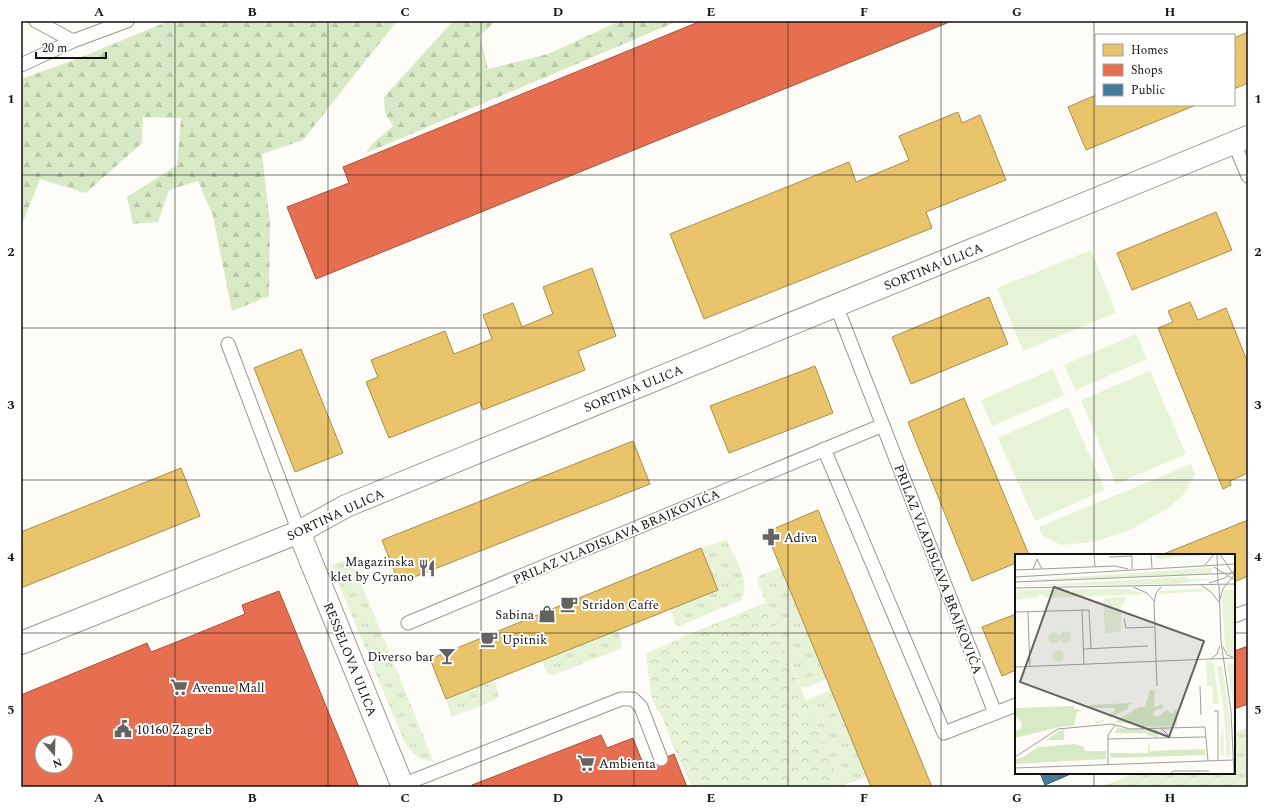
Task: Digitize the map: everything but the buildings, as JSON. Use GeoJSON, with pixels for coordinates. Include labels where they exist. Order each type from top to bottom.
{"type":"FeatureCollection","features":[{"type":"Feature","properties":{"kind":"street","name":"SORTINA ULICA"},"geometry":{"type":"LineString","coordinates":[[21,643],[299,532],[346,506],[1241,140]]}},
{"type":"Feature","properties":{"kind":"street","name":"RESSELOVA ULICA"},"geometry":{"type":"LineString","coordinates":[[299,532],[403,786]]}},
{"type":"Feature","properties":{"kind":"lane"},"geometry":{"type":"LineString","coordinates":[[36,21],[73,41]]}},
{"type":"Feature","properties":{"kind":"lane"},"geometry":{"type":"LineString","coordinates":[[21,65],[73,41],[127,21]]}},
{"type":"Feature","properties":{"kind":"lane"},"geometry":{"type":"LineString","coordinates":[[1241,140],[1248,176]]}},
{"type":"Feature","properties":{"kind":"lane","name":"PRILAZ VLADISLAVA BRAJKOVIĆA"},"geometry":{"type":"LineString","coordinates":[[836,305],[995,713]]}},
{"type":"Feature","properties":{"kind":"lane"},"geometry":{"type":"LineString","coordinates":[[228,344],[299,532]]}},
{"type":"Feature","properties":{"kind":"lane","name":"PRILAZ VLADISLAVA BRAJKOVIĆA"},"geometry":{"type":"LineString","coordinates":[[408,623],[883,425]]}},
{"type":"Feature","properties":{"kind":"lane"},"geometry":{"type":"LineString","coordinates":[[824,449],[944,733],[1015,704]]}},
{"type":"Feature","properties":{"kind":"lane"},"geometry":{"type":"LineString","coordinates":[[1235,616],[1248,611]]}},
{"type":"Feature","properties":{"kind":"lane"},"geometry":{"type":"LineString","coordinates":[[403,786],[620,699],[633,699],[641,707],[661,759]]}},
{"type":"Feature","properties":{"kind":"green space"},"geometry":{"type":"Polygon","coordinates":[[[169,21],[397,21],[303,140],[262,154],[270,223],[269,296],[232,311],[213,216],[198,181],[169,190],[158,222],[133,224],[127,197],[177,165],[181,118],[143,117],[142,143],[86,193],[40,179],[21,227],[21,79],[79,58],[169,21]]]}},
{"type":"Feature","properties":{"kind":"green space"},"geometry":{"type":"Polygon","coordinates":[[[453,21],[495,21],[480,36],[488,69],[548,54],[620,21],[678,21],[366,153],[373,143],[393,126],[385,113],[384,97],[453,21]]]}},
{"type":"Feature","properties":{"kind":"green space"},"geometry":{"type":"Polygon","coordinates":[[[1091,250],[1116,313],[1023,351],[997,288],[1091,250]]]}},
{"type":"Feature","properties":{"kind":"green space"},"geometry":{"type":"Polygon","coordinates":[[[1136,334],[1147,359],[1076,390],[1064,365],[1136,334]]]}},
{"type":"Feature","properties":{"kind":"green space"},"geometry":{"type":"Polygon","coordinates":[[[1053,369],[1064,395],[992,426],[981,400],[1053,369]]]}},
{"type":"Feature","properties":{"kind":"green space"},"geometry":{"type":"Polygon","coordinates":[[[1150,371],[1186,454],[1116,484],[1081,400],[1150,371]]]}},
{"type":"Feature","properties":{"kind":"green space"},"geometry":{"type":"Polygon","coordinates":[[[1068,407],[1105,490],[1035,521],[998,438],[1068,407]]]}},
{"type":"Feature","properties":{"kind":"green space"},"geometry":{"type":"Polygon","coordinates":[[[1191,464],[1195,474],[1185,493],[1170,507],[1130,530],[1093,542],[1061,545],[1043,536],[1039,527],[1191,464]]]}},
{"type":"Feature","properties":{"kind":"green space"},"geometry":{"type":"Polygon","coordinates":[[[727,540],[741,570],[743,578],[744,593],[741,600],[679,626],[675,624],[670,609],[718,590],[701,548],[727,540]]]}},
{"type":"Feature","properties":{"kind":"green space"},"geometry":{"type":"Polygon","coordinates":[[[343,561],[348,562],[356,571],[434,762],[424,760],[416,756],[404,741],[331,565],[343,561]]]}},
{"type":"Feature","properties":{"kind":"green space"},"geometry":{"type":"Polygon","coordinates":[[[781,567],[827,679],[805,688],[801,687],[757,581],[759,576],[781,567]]]}},
{"type":"Feature","properties":{"kind":"green space"},"geometry":{"type":"Polygon","coordinates":[[[766,603],[841,787],[692,787],[672,744],[662,716],[656,708],[651,694],[646,654],[699,630],[766,603]]]}},
{"type":"Feature","properties":{"kind":"green space"},"geometry":{"type":"Polygon","coordinates":[[[618,630],[622,644],[620,649],[553,675],[548,674],[542,661],[618,630]]]}},
{"type":"Feature","properties":{"kind":"green space"},"geometry":{"type":"Polygon","coordinates":[[[495,680],[499,696],[495,700],[452,717],[446,699],[495,680]]]}},
{"type":"Feature","properties":{"kind":"green space"},"geometry":{"type":"Polygon","coordinates":[[[831,690],[867,777],[841,786],[806,702],[809,699],[831,690]]]}},
{"type":"Feature","properties":{"kind":"green space"},"geometry":{"type":"Polygon","coordinates":[[[1248,727],[1248,787],[1101,787],[1133,774],[1235,774],[1235,733],[1248,727]]]}},
{"type":"Feature","properties":{"kind":"place","name":"Adiva"},"geometry":{"type":"Point","coordinates":[771,537]}},
{"type":"Feature","properties":{"kind":"place","name":"Magazinska klet by Cyrano"},"geometry":{"type":"Point","coordinates":[427,568]}},
{"type":"Feature","properties":{"kind":"place","name":"Stridon Caffe"},"geometry":{"type":"Point","coordinates":[569,604]}},
{"type":"Feature","properties":{"kind":"place","name":"Sabina"},"geometry":{"type":"Point","coordinates":[547,614]}},
{"type":"Feature","properties":{"kind":"place","name":"Upitnik"},"geometry":{"type":"Point","coordinates":[489,639]}},
{"type":"Feature","properties":{"kind":"place","name":"Diverso bar"},"geometry":{"type":"Point","coordinates":[447,656]}},
{"type":"Feature","properties":{"kind":"place","name":"Avenue Mall"},"geometry":{"type":"Point","coordinates":[179,687]}},
{"type":"Feature","properties":{"kind":"place","name":"10160 Zagreb"},"geometry":{"type":"Point","coordinates":[123,729]}},
{"type":"Feature","properties":{"kind":"place","name":"Ambienta"},"geometry":{"type":"Point","coordinates":[586,763]}}]}
